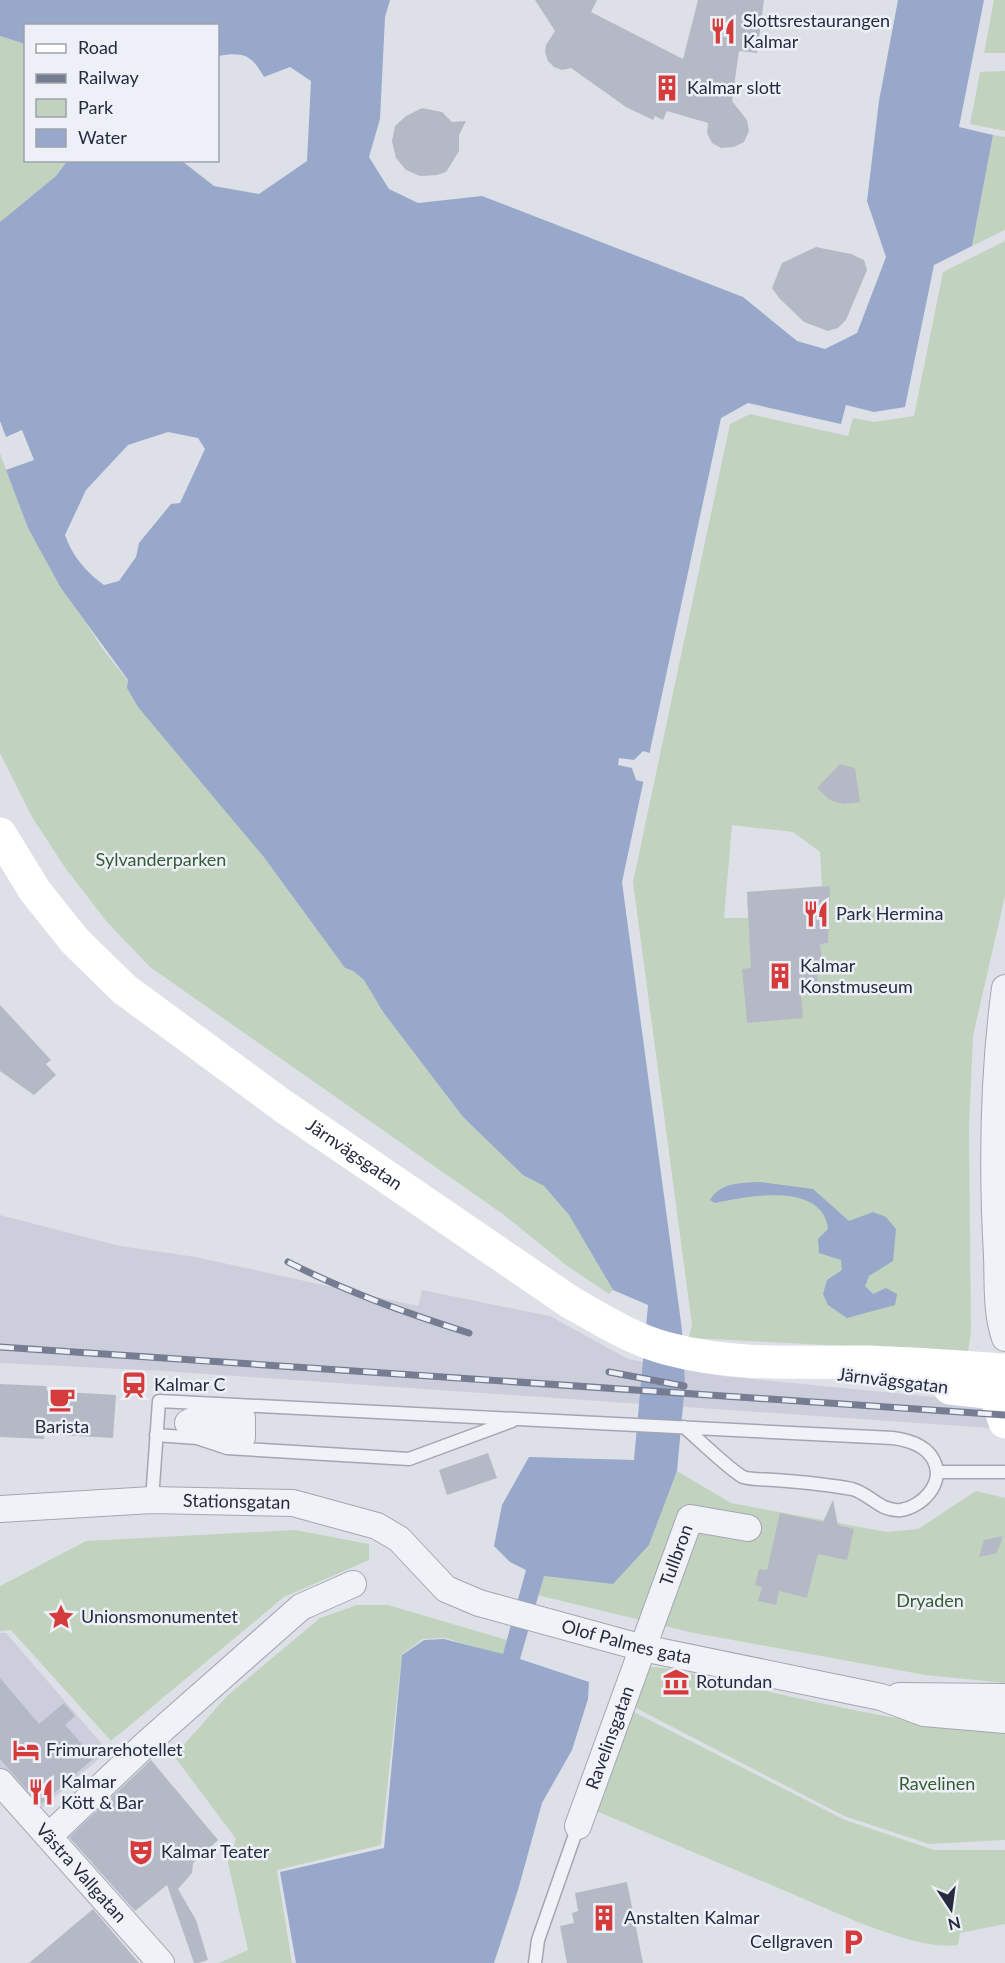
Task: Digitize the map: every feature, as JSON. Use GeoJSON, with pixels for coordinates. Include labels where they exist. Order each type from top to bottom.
{"type":"FeatureCollection","features":[{"type":"Feature","properties":{"kind":"main road","name":"Järnvägsgatan"},"geometry":{"type":"LineString","coordinates":[[0,834],[35,891],[75,941],[124,989],[283,1106],[570,1302],[635,1338],[696,1356],[781,1363],[863,1380],[999,1389]]}},
{"type":"Feature","properties":{"kind":"street"},"geometry":{"type":"LineString","coordinates":[[1005,988],[994,1195],[1005,1338]]}},
{"type":"Feature","properties":{"kind":"street","name":"Stationsgatan"},"geometry":{"type":"LineString","coordinates":[[0,1509],[152,1500],[293,1503],[377,1526],[399,1539],[446,1589]]}},
{"type":"Feature","properties":{"kind":"street","name":"Tullbron"},"geometry":{"type":"LineString","coordinates":[[644,1648],[690,1518],[748,1528]]}},
{"type":"Feature","properties":{"kind":"street"},"geometry":{"type":"LineString","coordinates":[[49,1836],[147,1743],[301,1607],[353,1584]]}},
{"type":"Feature","properties":{"kind":"street","name":"Olof Palmes gata"},"geometry":{"type":"LineString","coordinates":[[446,1589],[504,1610],[644,1648],[881,1697],[924,1713],[1005,1720]]}},
{"type":"Feature","properties":{"kind":"street","name":"Ravelinsgatan"},"geometry":{"type":"LineString","coordinates":[[578,1826],[644,1648]]}},
{"type":"Feature","properties":{"kind":"street","name":"Olof Palmes gata"},"geometry":{"type":"LineString","coordinates":[[881,1697],[1005,1697]]}},
{"type":"Feature","properties":{"kind":"street","name":"Västra Vallgatan"},"geometry":{"type":"LineString","coordinates":[[0,1782],[161,1963]]}},
{"type":"Feature","properties":{"kind":"lane"},"geometry":{"type":"LineString","coordinates":[[152,1500],[159,1401],[684,1427],[910,1441],[934,1460],[937,1472],[932,1491],[918,1505],[900,1510],[878,1505],[856,1490],[824,1483],[744,1477],[684,1427]]}},
{"type":"Feature","properties":{"kind":"lane"},"geometry":{"type":"LineString","coordinates":[[156,1435],[197,1438],[226,1448],[409,1459],[518,1419]]}},
{"type":"Feature","properties":{"kind":"lane"},"geometry":{"type":"LineString","coordinates":[[937,1472],[1005,1472]]}},
{"type":"Feature","properties":{"kind":"lane"},"geometry":{"type":"LineString","coordinates":[[535,1963],[538,1940],[578,1826]]}},
{"type":"Feature","properties":{"kind":"shaded area"},"geometry":{"type":"Polygon","coordinates":[[[0,1215],[120,1246],[196,1257],[418,1306],[422,1290],[550,1316],[628,1359],[722,1376],[1005,1404],[1005,1429],[163,1371],[0,1363],[0,1215]]]}},
{"type":"Feature","properties":{"kind":"shaded area"},"geometry":{"type":"Polygon","coordinates":[[[0,1633],[6,1633],[108,1751],[35,1814],[0,1771],[0,1633]]]}},
{"type":"Feature","properties":{"kind":"green space"},"geometry":{"type":"Polygon","coordinates":[[[994,0],[1005,0],[1005,53],[984,53],[994,0]]]}},
{"type":"Feature","properties":{"kind":"green space"},"geometry":{"type":"Polygon","coordinates":[[[0,36],[24,44],[24,162],[66,162],[56,176],[0,222],[0,36]]]}},
{"type":"Feature","properties":{"kind":"green space"},"geometry":{"type":"Polygon","coordinates":[[[1005,71],[1005,131],[970,124],[980,72],[1005,71]]]}},
{"type":"Feature","properties":{"kind":"green space"},"geometry":{"type":"Polygon","coordinates":[[[993,135],[1005,137],[1005,230],[972,246],[993,135]]]}},
{"type":"Feature","properties":{"kind":"green space"},"geometry":{"type":"Polygon","coordinates":[[[1005,241],[1005,896],[973,1036],[969,1127],[971,1332],[968,1352],[689,1338],[692,1325],[633,882],[730,424],[750,414],[848,436],[853,418],[874,422],[914,416],[943,272],[1005,241]],[[732,825],[724,918],[748,918],[747,892],[822,886],[820,852],[793,832],[732,825]]]}},
{"type":"Feature","properties":{"kind":"green space","name":"Sylvanderparken"},"geometry":{"type":"Polygon","coordinates":[[[0,454],[28,528],[100,645],[263,856],[345,968],[364,980],[383,1012],[463,1117],[523,1175],[544,1186],[569,1215],[613,1290],[609,1294],[566,1265],[504,1215],[150,967],[107,922],[66,869],[32,817],[0,753],[0,454]]]}},
{"type":"Feature","properties":{"kind":"green space","name":"Dryaden"},"geometry":{"type":"Polygon","coordinates":[[[677,1471],[731,1503],[887,1532],[918,1529],[976,1491],[1005,1498],[1005,1683],[925,1675],[694,1633],[537,1595],[544,1575],[613,1583],[649,1545],[677,1471]]]}},
{"type":"Feature","properties":{"kind":"green space"},"geometry":{"type":"Polygon","coordinates":[[[295,1530],[369,1544],[369,1560],[284,1597],[111,1741],[11,1630],[0,1631],[0,1586],[86,1541],[295,1530]]]}},
{"type":"Feature","properties":{"kind":"green space"},"geometry":{"type":"Polygon","coordinates":[[[357,1605],[388,1605],[507,1640],[503,1655],[445,1638],[423,1639],[402,1654],[381,1845],[277,1870],[292,1963],[219,1963],[248,1950],[228,1863],[236,1839],[174,1756],[227,1696],[320,1618],[357,1605]]]}},
{"type":"Feature","properties":{"kind":"green space","name":"Ravelinen"},"geometry":{"type":"Polygon","coordinates":[[[649,1667],[668,1668],[878,1715],[1005,1731],[1005,1840],[929,1844],[844,1816],[632,1706],[649,1667]]]}},
{"type":"Feature","properties":{"kind":"green space"},"geometry":{"type":"Polygon","coordinates":[[[628,1709],[845,1820],[934,1850],[1005,1850],[1005,1924],[960,1933],[958,1945],[939,1945],[917,1941],[841,1915],[594,1810],[628,1709]]]}},
{"type":"Feature","properties":{"kind":"water"},"geometry":{"type":"Polygon","coordinates":[[[0,0],[390,0],[385,17],[380,119],[369,157],[389,189],[418,203],[482,196],[743,297],[797,341],[825,349],[857,333],[886,257],[867,201],[879,101],[898,0],[984,0],[959,127],[993,135],[972,246],[934,265],[905,407],[874,412],[846,405],[841,424],[748,403],[721,418],[622,882],[682,1330],[685,1384],[677,1471],[649,1545],[613,1584],[544,1576],[520,1659],[589,1682],[588,1699],[572,1750],[542,1803],[518,1890],[494,1963],[296,1963],[280,1872],[384,1848],[402,1655],[424,1640],[444,1639],[503,1654],[526,1570],[510,1562],[494,1546],[502,1505],[529,1457],[634,1460],[648,1305],[613,1290],[569,1215],[544,1186],[523,1175],[463,1117],[383,1012],[364,980],[345,968],[263,856],[138,707],[127,688],[128,680],[61,588],[28,528],[0,454],[0,222],[56,176],[66,162],[183,162],[214,186],[259,194],[307,161],[311,81],[290,67],[264,77],[255,63],[246,56],[234,54],[219,56],[219,24],[24,24],[24,44],[0,36],[0,0]],[[168,432],[128,445],[86,490],[65,535],[80,563],[104,585],[119,581],[136,557],[139,543],[171,504],[180,503],[205,449],[198,438],[168,432]]]}},
{"type":"Feature","properties":{"kind":"water"},"geometry":{"type":"Polygon","coordinates":[[[760,1182],[813,1189],[849,1221],[873,1212],[886,1217],[896,1229],[893,1261],[869,1276],[865,1286],[873,1294],[886,1288],[897,1294],[895,1305],[847,1318],[828,1305],[823,1294],[827,1280],[842,1270],[841,1260],[819,1253],[818,1239],[828,1229],[823,1214],[813,1204],[782,1195],[745,1197],[715,1203],[710,1200],[714,1194],[725,1187],[738,1183],[760,1182]]]}},
{"type":"Feature","properties":{"kind":"pier"},"geometry":{"type":"Polygon","coordinates":[[[0,421],[6,437],[22,430],[34,460],[6,470],[0,454],[0,421]]]}},
{"type":"Feature","properties":{"kind":"pier"},"geometry":{"type":"Polygon","coordinates":[[[643,751],[650,753],[644,782],[636,780],[632,768],[618,765],[619,758],[634,760],[643,751]]]}},
{"type":"Feature","properties":{"kind":"building","name":"Kalmar slott"},"geometry":{"type":"Polygon","coordinates":[[[535,0],[597,0],[591,12],[683,59],[698,0],[764,0],[757,53],[739,51],[732,101],[747,120],[749,131],[744,142],[734,147],[721,148],[712,143],[707,133],[708,123],[667,111],[663,120],[655,116],[653,120],[626,107],[571,68],[562,70],[554,67],[548,61],[545,52],[546,45],[555,31],[535,0]]]}},
{"type":"Feature","properties":{"kind":"building"},"geometry":{"type":"Polygon","coordinates":[[[422,108],[442,112],[452,122],[466,121],[459,135],[459,151],[446,172],[437,175],[420,176],[406,170],[396,158],[392,141],[395,126],[406,116],[422,108]]]}},
{"type":"Feature","properties":{"kind":"building"},"geometry":{"type":"Polygon","coordinates":[[[816,247],[851,254],[864,260],[867,270],[846,320],[838,328],[828,331],[804,322],[772,288],[782,263],[816,247]]]}},
{"type":"Feature","properties":{"kind":"building"},"geometry":{"type":"Polygon","coordinates":[[[840,764],[855,768],[860,802],[843,804],[830,800],[817,788],[840,764]]]}},
{"type":"Feature","properties":{"kind":"building"},"geometry":{"type":"Polygon","coordinates":[[[830,886],[828,943],[820,944],[822,963],[816,964],[818,984],[800,985],[803,1018],[747,1023],[742,969],[751,968],[747,892],[830,886]]]}},
{"type":"Feature","properties":{"kind":"building"},"geometry":{"type":"Polygon","coordinates":[[[0,1005],[51,1060],[46,1064],[56,1075],[34,1095],[0,1071],[0,1005]]]}},
{"type":"Feature","properties":{"kind":"building"},"geometry":{"type":"Polygon","coordinates":[[[0,1384],[46,1386],[47,1391],[116,1395],[113,1438],[44,1434],[44,1439],[0,1437],[0,1384]]]}},
{"type":"Feature","properties":{"kind":"building"},"geometry":{"type":"Polygon","coordinates":[[[488,1453],[497,1478],[447,1495],[439,1470],[488,1453]]]}},
{"type":"Feature","properties":{"kind":"building"},"geometry":{"type":"Polygon","coordinates":[[[833,1500],[838,1525],[854,1529],[847,1560],[818,1554],[807,1598],[779,1591],[776,1605],[758,1601],[762,1587],[755,1585],[759,1569],[767,1570],[780,1513],[823,1522],[833,1500]]]}},
{"type":"Feature","properties":{"kind":"building"},"geometry":{"type":"Polygon","coordinates":[[[1003,1536],[997,1553],[979,1557],[984,1540],[1003,1536]]]}},
{"type":"Feature","properties":{"kind":"building"},"geometry":{"type":"Polygon","coordinates":[[[676,1672],[683,1675],[686,1682],[683,1689],[676,1692],[669,1689],[666,1682],[669,1675],[676,1672]]]}},
{"type":"Feature","properties":{"kind":"building"},"geometry":{"type":"Polygon","coordinates":[[[0,1678],[39,1724],[64,1703],[75,1716],[65,1725],[94,1758],[40,1805],[0,1759],[0,1678]]]}},
{"type":"Feature","properties":{"kind":"building","name":"Kalmar Teater"},"geometry":{"type":"Polygon","coordinates":[[[151,1760],[218,1840],[193,1863],[192,1873],[178,1889],[196,1920],[208,1960],[198,1963],[194,1963],[167,1885],[135,1911],[69,1837],[151,1760]]]}},
{"type":"Feature","properties":{"kind":"building","name":"Anstalten Kalmar"},"geometry":{"type":"Polygon","coordinates":[[[627,1882],[643,1963],[567,1963],[560,1926],[574,1923],[572,1913],[578,1911],[575,1893],[627,1882]]]}},
{"type":"Feature","properties":{"kind":"building"},"geometry":{"type":"Polygon","coordinates":[[[93,1909],[139,1963],[29,1963],[93,1909]]]}},
{"type":"Feature","properties":{"kind":"railway"},"geometry":{"type":"LineString","coordinates":[[288,1262],[377,1301],[469,1333]]}},
{"type":"Feature","properties":{"kind":"railway"},"geometry":{"type":"LineString","coordinates":[[0,1347],[1005,1415]]}},
{"type":"Feature","properties":{"kind":"railway"},"geometry":{"type":"LineString","coordinates":[[609,1372],[684,1386]]}},
{"type":"Feature","properties":{"kind":"place","name":"Slottsrestaurangen Kalmar"},"geometry":{"type":"Point","coordinates":[723,31]}},
{"type":"Feature","properties":{"kind":"place","name":"Kalmar slott"},"geometry":{"type":"Point","coordinates":[667,88]}},
{"type":"Feature","properties":{"kind":"place","name":"Park Hermina"},"geometry":{"type":"Point","coordinates":[816,914]}},
{"type":"Feature","properties":{"kind":"place","name":"Kalmar Konstmuseum"},"geometry":{"type":"Point","coordinates":[780,976]}},
{"type":"Feature","properties":{"kind":"place","name":"Kalmar C"},"geometry":{"type":"Point","coordinates":[134,1385]}},
{"type":"Feature","properties":{"kind":"place","name":"Barista"},"geometry":{"type":"Point","coordinates":[62,1399]}},
{"type":"Feature","properties":{"kind":"place","name":"Unionsmonumentet"},"geometry":{"type":"Point","coordinates":[61,1617]}},
{"type":"Feature","properties":{"kind":"place","name":"Rotundan"},"geometry":{"type":"Point","coordinates":[676,1682]}},
{"type":"Feature","properties":{"kind":"place","name":"Frimurarehotellet"},"geometry":{"type":"Point","coordinates":[26,1750]}},
{"type":"Feature","properties":{"kind":"place","name":"Kalmar Kött & Bar"},"geometry":{"type":"Point","coordinates":[41,1792]}},
{"type":"Feature","properties":{"kind":"place","name":"Kalmar Teater"},"geometry":{"type":"Point","coordinates":[141,1852]}},
{"type":"Feature","properties":{"kind":"place","name":"Anstalten Kalmar"},"geometry":{"type":"Point","coordinates":[604,1918]}},
{"type":"Feature","properties":{"kind":"place","name":"Cellgraven"},"geometry":{"type":"Point","coordinates":[853,1942]}}]}
